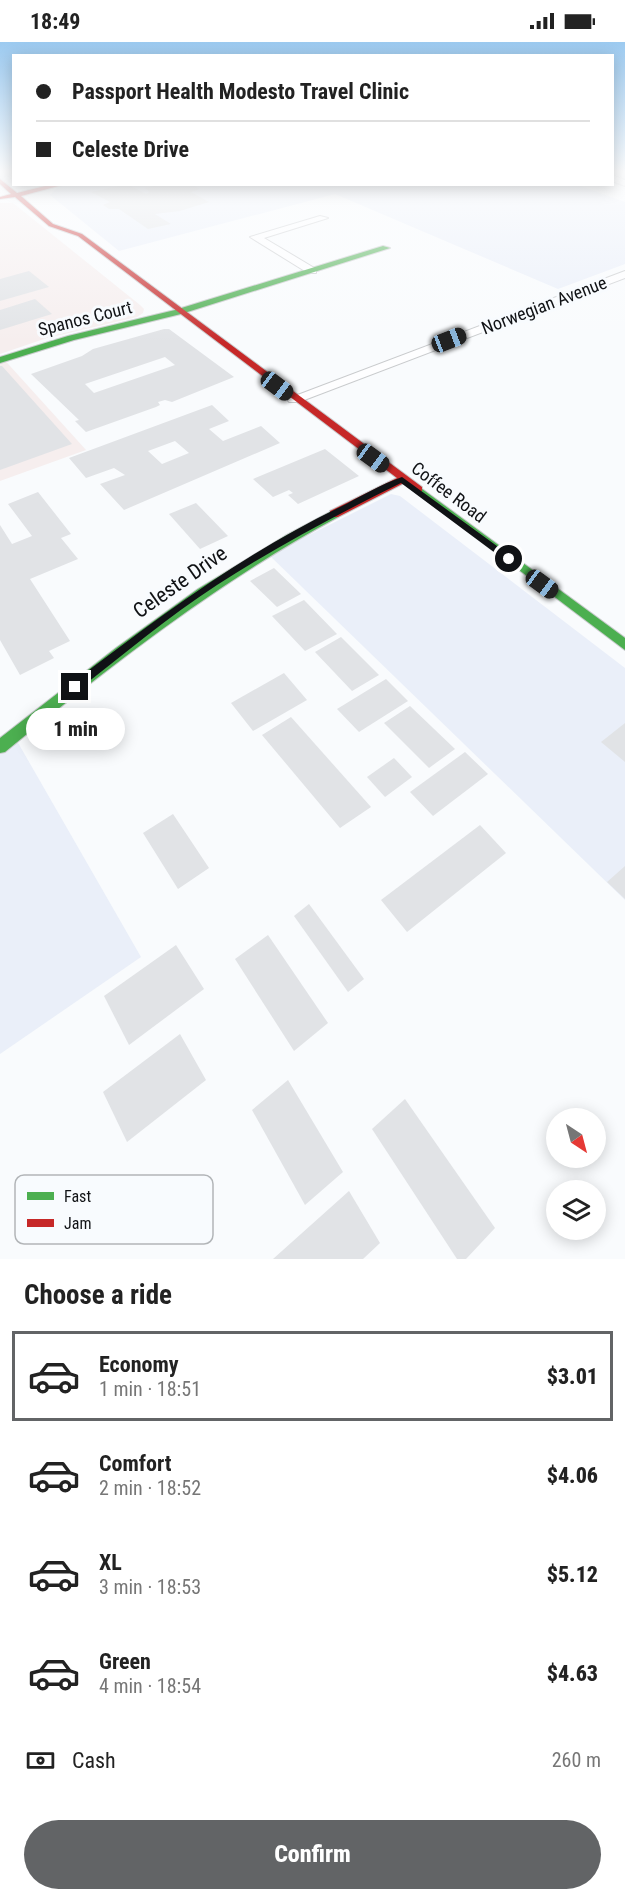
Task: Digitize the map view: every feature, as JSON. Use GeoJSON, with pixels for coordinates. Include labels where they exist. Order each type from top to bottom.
{"type":"FeatureCollection","features":[{"type":"Feature","properties":{"kind":"main road","name":"Coffee Road"},"geometry":{"type":"LineString","coordinates":[[62,229],[80,235]]}},
{"type":"Feature","properties":{"kind":"main road","name":"Coffee Road"},"geometry":{"type":"LineString","coordinates":[[76,229],[80,235],[178,312],[625,645]]}},
{"type":"Feature","properties":{"kind":"main road","name":"Spanos Court"},"geometry":{"type":"LineString","coordinates":[[0,360],[72,338],[121,328],[178,312],[386,248]]}},
{"type":"Feature","properties":{"kind":"main road","name":"Celeste Drive"},"geometry":{"type":"LineString","coordinates":[[0,747],[112,657],[214,583],[317,521],[402,480]]}},
{"type":"Feature","properties":{"kind":"street"},"geometry":{"type":"LineString","coordinates":[[284,229],[255,237],[312,271]]}},
{"type":"Feature","properties":{"kind":"street","name":"Norwegian Avenue"},"geometry":{"type":"LineString","coordinates":[[294,399],[625,274]]}},
{"type":"Feature","properties":{"kind":"shaded area"},"geometry":{"type":"Polygon","coordinates":[[[0,229],[45,229],[144,309],[143,313],[137,317],[47,338],[0,354],[0,229]]]}},
{"type":"Feature","properties":{"kind":"shaded area"},"geometry":{"type":"Polygon","coordinates":[[[92,229],[203,229],[119,251],[92,229]]]}},
{"type":"Feature","properties":{"kind":"shaded area"},"geometry":{"type":"Polygon","coordinates":[[[417,229],[625,229],[625,264],[558,289],[417,229]]]}},
{"type":"Feature","properties":{"kind":"shaded area"},"geometry":{"type":"Polygon","coordinates":[[[0,355],[86,450],[0,481],[0,355]]]}},
{"type":"Feature","properties":{"kind":"shaded area"},"geometry":{"type":"Polygon","coordinates":[[[391,494],[400,496],[625,668],[625,900],[269,555],[391,494]]]}},
{"type":"Feature","properties":{"kind":"shaded area"},"geometry":{"type":"Polygon","coordinates":[[[17,741],[141,957],[0,1054],[0,754],[17,741]]]}},
{"type":"Feature","properties":{"kind":"building"},"geometry":{"type":"Polygon","coordinates":[[[29,271],[49,287],[0,301],[0,279],[29,271]]]}},
{"type":"Feature","properties":{"kind":"building"},"geometry":{"type":"Polygon","coordinates":[[[35,299],[52,314],[0,330],[0,310],[35,299]]]}},
{"type":"Feature","properties":{"kind":"building"},"geometry":{"type":"Polygon","coordinates":[[[169,329],[234,377],[172,402],[165,400],[158,402],[160,405],[156,407],[86,432],[75,421],[79,420],[31,374],[82,356],[93,349],[169,329]],[[165,357],[85,384],[94,393],[175,365],[165,357]]]}},
{"type":"Feature","properties":{"kind":"building"},"geometry":{"type":"Polygon","coordinates":[[[0,366],[2,366],[72,444],[0,470],[0,366]]]}},
{"type":"Feature","properties":{"kind":"building"},"geometry":{"type":"Polygon","coordinates":[[[212,405],[229,421],[209,429],[223,441],[261,426],[280,443],[124,510],[100,484],[125,475],[114,468],[86,478],[69,458],[212,405]],[[175,441],[148,451],[162,464],[189,453],[175,441]]]}},
{"type":"Feature","properties":{"kind":"building"},"geometry":{"type":"Polygon","coordinates":[[[325,449],[359,476],[298,504],[288,495],[293,493],[289,490],[273,497],[253,479],[325,449]]]}},
{"type":"Feature","properties":{"kind":"building"},"geometry":{"type":"Polygon","coordinates":[[[38,492],[71,534],[61,538],[78,559],[30,579],[70,641],[49,651],[54,658],[20,675],[0,640],[0,525],[12,544],[32,536],[8,504],[38,492]]]}},
{"type":"Feature","properties":{"kind":"building"},"geometry":{"type":"Polygon","coordinates":[[[196,503],[228,536],[200,549],[169,514],[196,503]]]}},
{"type":"Feature","properties":{"kind":"building"},"geometry":{"type":"Polygon","coordinates":[[[274,568],[301,594],[277,607],[250,581],[274,568]]]}},
{"type":"Feature","properties":{"kind":"building"},"geometry":{"type":"Polygon","coordinates":[[[304,600],[337,634],[305,651],[272,616],[304,600]]]}},
{"type":"Feature","properties":{"kind":"building"},"geometry":{"type":"Polygon","coordinates":[[[341,637],[379,675],[352,691],[315,652],[341,637]]]}},
{"type":"Feature","properties":{"kind":"building"},"geometry":{"type":"Polygon","coordinates":[[[284,673],[307,700],[253,731],[231,703],[284,673]]]}},
{"type":"Feature","properties":{"kind":"building"},"geometry":{"type":"Polygon","coordinates":[[[386,679],[408,701],[359,732],[337,709],[386,679]]]}},
{"type":"Feature","properties":{"kind":"building"},"geometry":{"type":"Polygon","coordinates":[[[410,706],[455,749],[429,768],[384,723],[410,706]]]}},
{"type":"Feature","properties":{"kind":"building"},"geometry":{"type":"Polygon","coordinates":[[[291,717],[371,807],[340,828],[262,735],[291,717]]]}},
{"type":"Feature","properties":{"kind":"building"},"geometry":{"type":"Polygon","coordinates":[[[625,723],[625,762],[601,742],[625,723]]]}},
{"type":"Feature","properties":{"kind":"building"},"geometry":{"type":"Polygon","coordinates":[[[465,752],[488,774],[433,816],[410,792],[465,752]]]}},
{"type":"Feature","properties":{"kind":"building"},"geometry":{"type":"Polygon","coordinates":[[[394,758],[412,777],[385,797],[367,777],[394,758]]]}},
{"type":"Feature","properties":{"kind":"building"},"geometry":{"type":"Polygon","coordinates":[[[173,814],[209,868],[178,889],[143,833],[173,814]]]}},
{"type":"Feature","properties":{"kind":"building"},"geometry":{"type":"Polygon","coordinates":[[[480,825],[506,853],[407,932],[381,900],[480,825]]]}},
{"type":"Feature","properties":{"kind":"building"},"geometry":{"type":"Polygon","coordinates":[[[625,866],[625,899],[607,882],[625,866]]]}},
{"type":"Feature","properties":{"kind":"building"},"geometry":{"type":"Polygon","coordinates":[[[309,904],[364,979],[348,992],[294,916],[309,904]]]}},
{"type":"Feature","properties":{"kind":"building"},"geometry":{"type":"Polygon","coordinates":[[[268,935],[328,1023],[294,1051],[235,959],[268,935]]]}},
{"type":"Feature","properties":{"kind":"building"},"geometry":{"type":"Polygon","coordinates":[[[176,945],[204,989],[129,1045],[104,996],[176,945]]]}},
{"type":"Feature","properties":{"kind":"building"},"geometry":{"type":"Polygon","coordinates":[[[180,1034],[206,1080],[127,1142],[103,1092],[180,1034]]]}},
{"type":"Feature","properties":{"kind":"building"},"geometry":{"type":"Polygon","coordinates":[[[288,1080],[343,1172],[305,1205],[252,1110],[288,1080]]]}},
{"type":"Feature","properties":{"kind":"building"},"geometry":{"type":"Polygon","coordinates":[[[405,1099],[495,1228],[466,1259],[457,1259],[372,1129],[405,1099]]]}},
{"type":"Feature","properties":{"kind":"building"},"geometry":{"type":"Polygon","coordinates":[[[349,1191],[380,1243],[363,1259],[273,1259],[349,1191]]]}},
{"type":"Feature","properties":{"kind":"traffic: fast"},"geometry":{"type":"LineString","coordinates":[[0,360],[71,338],[178,312],[386,248]]}},
{"type":"Feature","properties":{"kind":"traffic: fast"},"geometry":{"type":"LineString","coordinates":[[418,489],[625,645]]}},
{"type":"Feature","properties":{"kind":"traffic: fast"},"geometry":{"type":"LineString","coordinates":[[0,747],[80,683],[203,592],[245,564],[334,514]]}},
{"type":"Feature","properties":{"kind":"traffic: jam"},"geometry":{"type":"LineString","coordinates":[[62,229],[80,235],[418,489]]}},
{"type":"Feature","properties":{"kind":"traffic: jam"},"geometry":{"type":"LineString","coordinates":[[334,514],[402,480]]}},
{"type":"Feature","properties":{"kind":"route"},"geometry":{"type":"LineString","coordinates":[[75,687],[165,616],[264,551],[317,521],[402,480],[509,559]]}}]}
